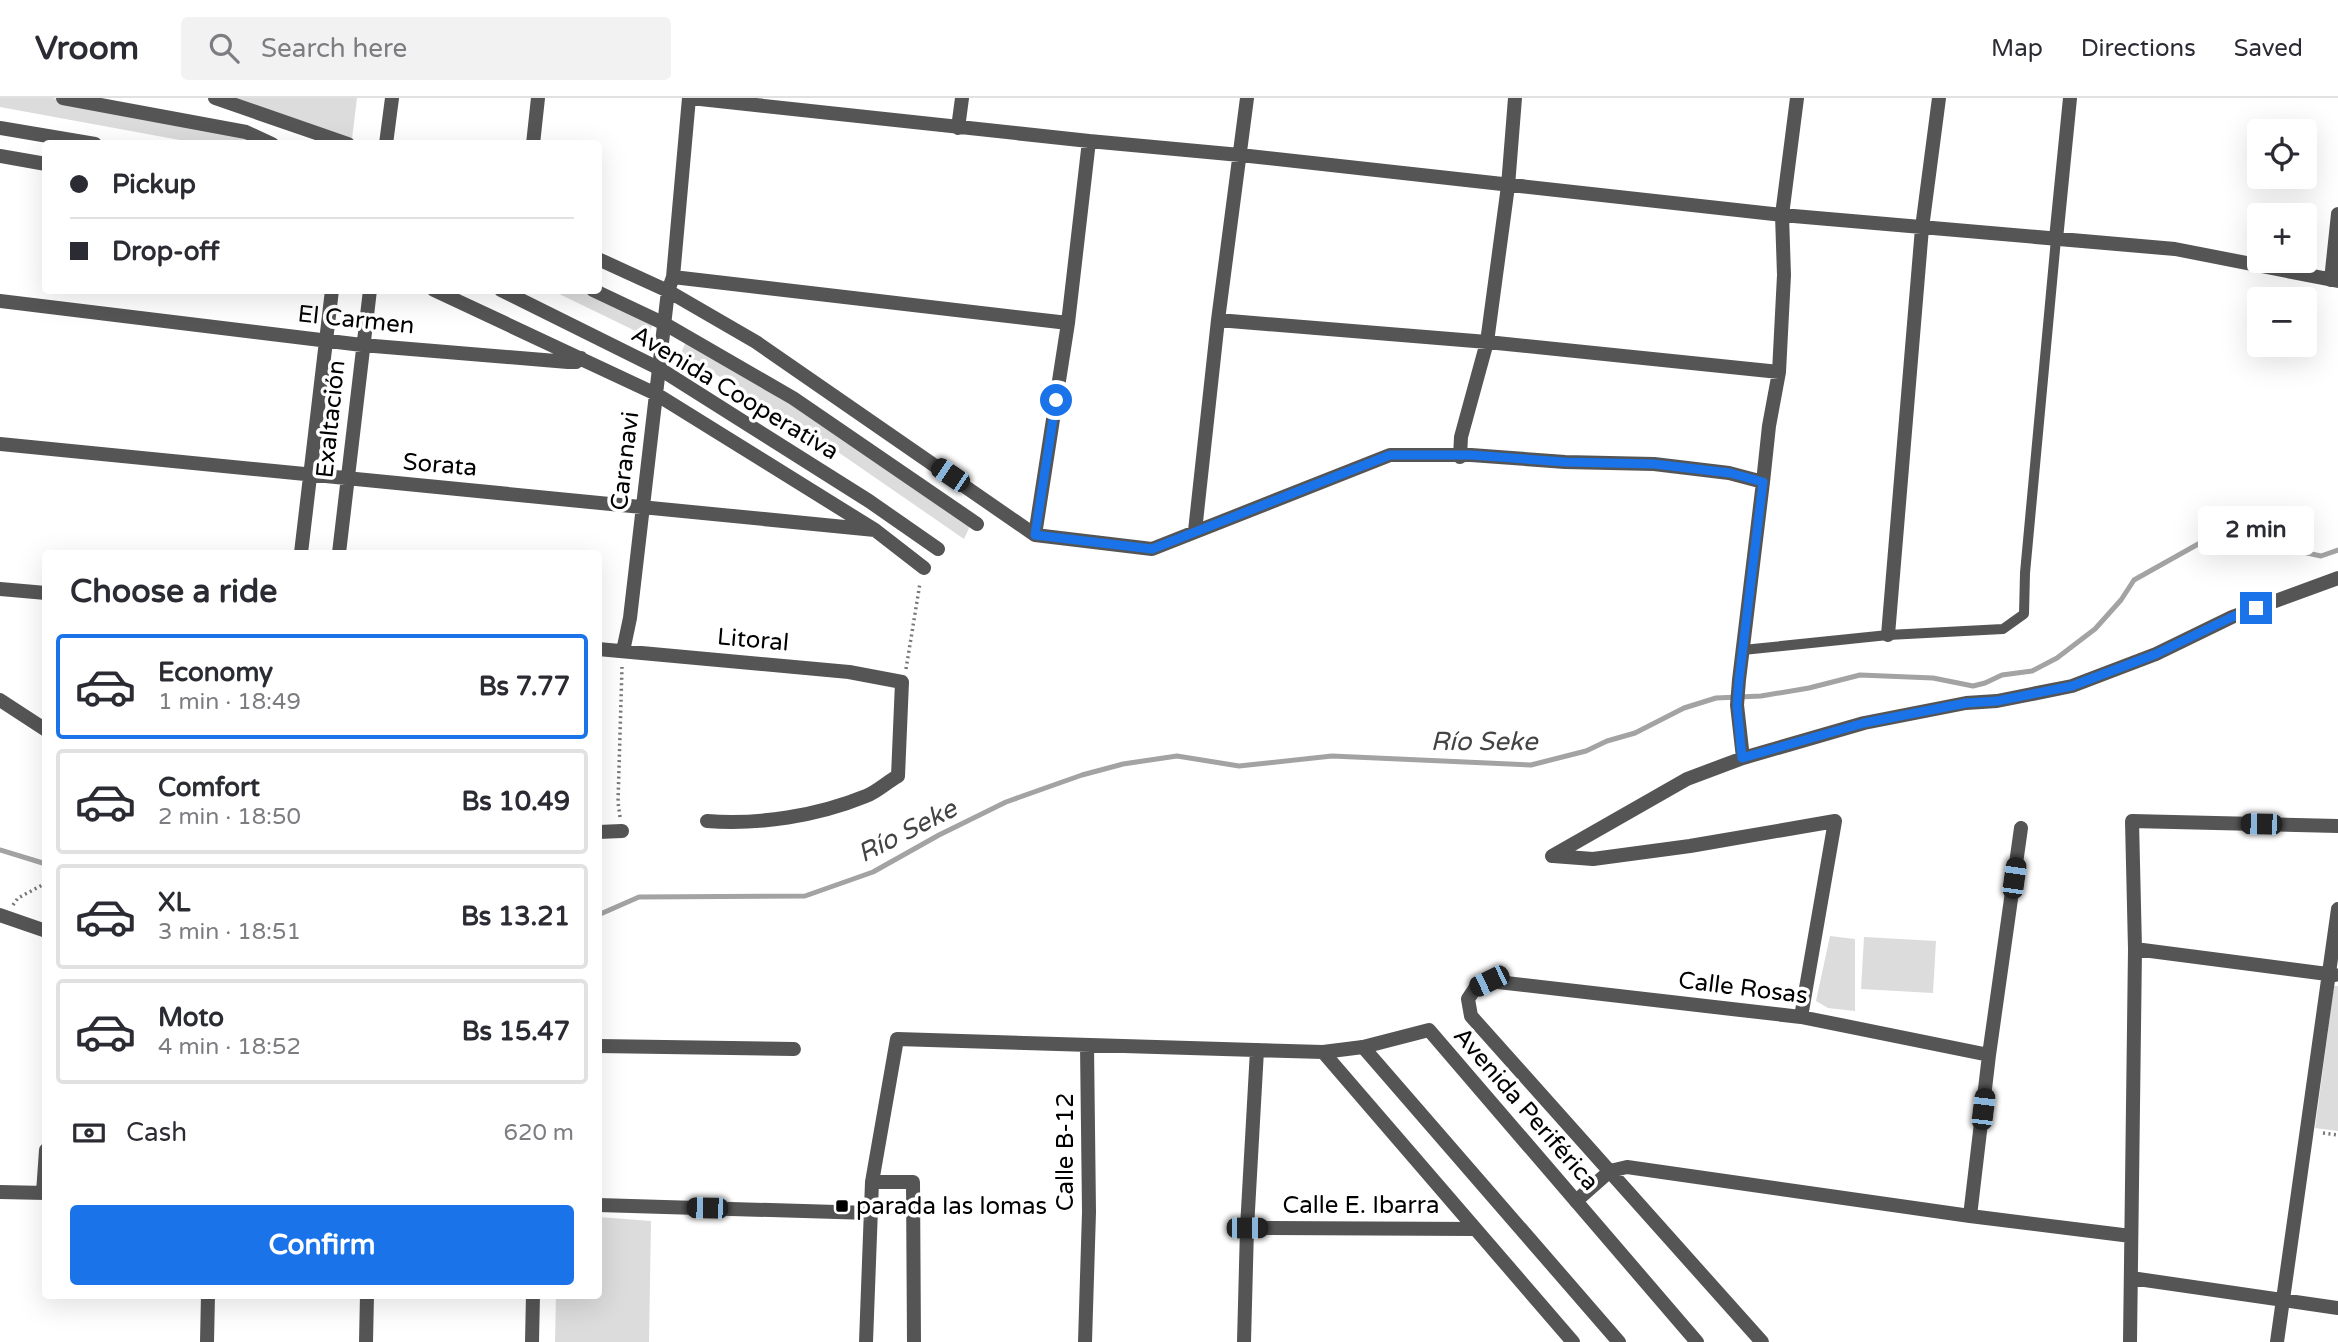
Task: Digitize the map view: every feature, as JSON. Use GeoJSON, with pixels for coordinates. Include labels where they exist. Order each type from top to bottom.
{"type":"FeatureCollection","features":[{"type":"Feature","properties":{"kind":"street"},"geometry":{"type":"LineString","coordinates":[[62,98],[246,132],[263,140]]}},
{"type":"Feature","properties":{"kind":"street"},"geometry":{"type":"LineString","coordinates":[[215,98],[336,140]]}},
{"type":"Feature","properties":{"kind":"street"},"geometry":{"type":"LineString","coordinates":[[387,140],[392,98]]}},
{"type":"Feature","properties":{"kind":"street"},"geometry":{"type":"LineString","coordinates":[[533,140],[538,98]]}},
{"type":"Feature","properties":{"kind":"street"},"geometry":{"type":"LineString","coordinates":[[690,98],[821,105],[958,128],[1240,155],[1782,215],[2175,249],[2335,280],[2338,214]]}},
{"type":"Feature","properties":{"kind":"street","name":"Caranavi"},"geometry":{"type":"LineString","coordinates":[[622,651],[630,618],[690,98]]}},
{"type":"Feature","properties":{"kind":"street"},"geometry":{"type":"LineString","coordinates":[[958,128],[962,98]]}},
{"type":"Feature","properties":{"kind":"street"},"geometry":{"type":"LineString","coordinates":[[1195,531],[1247,98]]}},
{"type":"Feature","properties":{"kind":"street"},"geometry":{"type":"LineString","coordinates":[[1460,457],[1461,437],[1487,342],[1515,98]]}},
{"type":"Feature","properties":{"kind":"street"},"geometry":{"type":"LineString","coordinates":[[1742,758],[1737,705],[1739,680],[1769,426],[1779,372],[1784,275],[1782,215],[1797,98]]}},
{"type":"Feature","properties":{"kind":"street"},"geometry":{"type":"LineString","coordinates":[[1888,635],[1922,228],[1939,98]]}},
{"type":"Feature","properties":{"kind":"street"},"geometry":{"type":"LineString","coordinates":[[2056,239],[2070,98]]}},
{"type":"Feature","properties":{"kind":"street"},"geometry":{"type":"LineString","coordinates":[[0,128],[71,140]]}},
{"type":"Feature","properties":{"kind":"street"},"geometry":{"type":"LineString","coordinates":[[1035,535],[1068,323],[1089,141]]}},
{"type":"Feature","properties":{"kind":"street"},"geometry":{"type":"LineString","coordinates":[[0,156],[42,163]]}},
{"type":"Feature","properties":{"kind":"street"},"geometry":{"type":"LineString","coordinates":[[602,260],[670,284],[1068,323]]}},
{"type":"Feature","properties":{"kind":"street"},"geometry":{"type":"LineString","coordinates":[[670,284],[1035,535],[1152,549],[1390,455],[1654,464],[1730,473],[1763,482]]}},
{"type":"Feature","properties":{"kind":"street","name":"Exaltación"},"geometry":{"type":"LineString","coordinates":[[301,550],[332,294]]}},
{"type":"Feature","properties":{"kind":"street","name":"Exaltación"},"geometry":{"type":"LineString","coordinates":[[339,550],[369,294]]}},
{"type":"Feature","properties":{"kind":"street"},"geometry":{"type":"LineString","coordinates":[[443,294],[656,394],[875,530],[924,568]]}},
{"type":"Feature","properties":{"kind":"street","name":"Avenida Cooperativa"},"geometry":{"type":"LineString","coordinates":[[509,294],[660,369],[869,500],[938,549]]}},
{"type":"Feature","properties":{"kind":"street","name":"Avenida Cooperativa"},"geometry":{"type":"LineString","coordinates":[[601,294],[665,324],[793,398],[977,524]]}},
{"type":"Feature","properties":{"kind":"street","name":"El Carmen"},"geometry":{"type":"LineString","coordinates":[[0,301],[362,345],[568,362],[576,362],[581,358]]}},
{"type":"Feature","properties":{"kind":"street"},"geometry":{"type":"LineString","coordinates":[[1219,320],[1487,342],[1779,372]]}},
{"type":"Feature","properties":{"kind":"street","name":"Sorata"},"geometry":{"type":"LineString","coordinates":[[0,444],[875,530]]}},
{"type":"Feature","properties":{"kind":"street"},"geometry":{"type":"LineString","coordinates":[[1801,1017],[1835,821],[1690,846],[1593,859],[1552,856],[1687,779],[1742,758],[1864,723],[2072,686],[2156,654],[2232,617],[2338,578]]}},
{"type":"Feature","properties":{"kind":"street"},"geometry":{"type":"LineString","coordinates":[[0,589],[42,593]]}},
{"type":"Feature","properties":{"kind":"street","name":"Litoral"},"geometry":{"type":"LineString","coordinates":[[602,649],[849,672],[902,682]]}},
{"type":"Feature","properties":{"kind":"street"},"geometry":{"type":"LineString","coordinates":[[707,821],[739,824],[825,809],[868,796],[898,776],[902,682]]}},
{"type":"Feature","properties":{"kind":"street"},"geometry":{"type":"LineString","coordinates":[[0,700],[42,727]]}},
{"type":"Feature","properties":{"kind":"street"},"geometry":{"type":"LineString","coordinates":[[2130,1342],[2135,949],[2132,821],[2338,826]]}},
{"type":"Feature","properties":{"kind":"street"},"geometry":{"type":"LineString","coordinates":[[1970,1216],[1989,1055],[2021,828]]}},
{"type":"Feature","properties":{"kind":"street"},"geometry":{"type":"LineString","coordinates":[[602,832],[622,831]]}},
{"type":"Feature","properties":{"kind":"street"},"geometry":{"type":"LineString","coordinates":[[2277,1342],[2333,975],[2338,909]]}},
{"type":"Feature","properties":{"kind":"street"},"geometry":{"type":"LineString","coordinates":[[2,916],[42,930]]}},
{"type":"Feature","properties":{"kind":"street"},"geometry":{"type":"LineString","coordinates":[[2135,949],[2333,975]]}},
{"type":"Feature","properties":{"kind":"street","name":"Calle Rosas"},"geometry":{"type":"LineString","coordinates":[[1610,1171],[1471,1016],[1468,999],[1476,987],[1489,981],[1801,1017],[1989,1055]]}},
{"type":"Feature","properties":{"kind":"street","name":"Avenida Periférica"},"geometry":{"type":"LineString","coordinates":[[1363,1047],[1429,1030],[1697,1342]]}},
{"type":"Feature","properties":{"kind":"street"},"geometry":{"type":"LineString","coordinates":[[866,1342],[872,1182],[897,1039],[1324,1052],[1363,1047],[1619,1342]]}},
{"type":"Feature","properties":{"kind":"street","name":"Calle B-12"},"geometry":{"type":"LineString","coordinates":[[1085,1342],[1089,1212],[1087,1045]]}},
{"type":"Feature","properties":{"kind":"street"},"geometry":{"type":"LineString","coordinates":[[602,1046],[794,1049]]}},
{"type":"Feature","properties":{"kind":"street"},"geometry":{"type":"LineString","coordinates":[[1244,1342],[1257,1050]]}},
{"type":"Feature","properties":{"kind":"street"},"geometry":{"type":"LineString","coordinates":[[1324,1052],[1573,1342]]}},
{"type":"Feature","properties":{"kind":"street"},"geometry":{"type":"LineString","coordinates":[[1576,1201],[1610,1171],[1627,1167],[2131,1236]]}},
{"type":"Feature","properties":{"kind":"street"},"geometry":{"type":"LineString","coordinates":[[1610,1171],[1762,1342]]}},
{"type":"Feature","properties":{"kind":"street"},"geometry":{"type":"LineString","coordinates":[[872,1182],[913,1182],[914,1342]]}},
{"type":"Feature","properties":{"kind":"street"},"geometry":{"type":"LineString","coordinates":[[0,1192],[42,1193]]}},
{"type":"Feature","properties":{"kind":"street"},"geometry":{"type":"LineString","coordinates":[[602,1205],[870,1213]]}},
{"type":"Feature","properties":{"kind":"street","name":"Calle E. Ibarra"},"geometry":{"type":"LineString","coordinates":[[1247,1228],[1475,1228]]}},
{"type":"Feature","properties":{"kind":"street"},"geometry":{"type":"LineString","coordinates":[[2131,1278],[2338,1308]]}},
{"type":"Feature","properties":{"kind":"street"},"geometry":{"type":"LineString","coordinates":[[206,1342],[208,1299]]}},
{"type":"Feature","properties":{"kind":"street"},"geometry":{"type":"LineString","coordinates":[[366,1342],[367,1299]]}},
{"type":"Feature","properties":{"kind":"street"},"geometry":{"type":"LineString","coordinates":[[532,1342],[533,1299]]}},
{"type":"Feature","properties":{"kind":"lane"},"geometry":{"type":"LineString","coordinates":[[1743,650],[1888,635],[2003,629],[2024,614],[2025,573],[2056,239]]}},
{"type":"Feature","properties":{"kind":"path"},"geometry":{"type":"LineString","coordinates":[[902,682],[924,568]]}},
{"type":"Feature","properties":{"kind":"path"},"geometry":{"type":"LineString","coordinates":[[622,651],[618,802],[622,831]]}},
{"type":"Feature","properties":{"kind":"path"},"geometry":{"type":"LineString","coordinates":[[2,916],[18,898],[42,885]]}},
{"type":"Feature","properties":{"kind":"shaded area"},"geometry":{"type":"Polygon","coordinates":[[[0,98],[52,98],[249,134],[266,140],[180,140],[0,107],[0,98]]]}},
{"type":"Feature","properties":{"kind":"shaded area"},"geometry":{"type":"Polygon","coordinates":[[[234,98],[357,98],[352,139],[234,98]]]}},
{"type":"Feature","properties":{"kind":"shaded area"},"geometry":{"type":"Polygon","coordinates":[[[559,294],[593,294],[653,323],[648,337],[559,294]]]}},
{"type":"Feature","properties":{"kind":"shaded area"},"geometry":{"type":"Polygon","coordinates":[[[688,337],[818,416],[970,526],[964,539],[809,432],[681,353],[688,337]]]}},
{"type":"Feature","properties":{"kind":"shaded area"},"geometry":{"type":"Polygon","coordinates":[[[1830,936],[1855,939],[1855,1011],[1828,1008],[1816,1001],[1830,936]]]}},
{"type":"Feature","properties":{"kind":"shaded area"},"geometry":{"type":"Polygon","coordinates":[[[1864,937],[1936,941],[1933,993],[1861,989],[1864,937]]]}},
{"type":"Feature","properties":{"kind":"shaded area"},"geometry":{"type":"Polygon","coordinates":[[[2334,986],[2338,986],[2338,1131],[2315,1128],[2334,986]]]}},
{"type":"Feature","properties":{"kind":"shaded area"},"geometry":{"type":"Polygon","coordinates":[[[602,1217],[651,1221],[649,1342],[555,1342],[556,1299],[602,1299],[602,1217]]]}},
{"type":"Feature","properties":{"kind":"waterway","name":"Río Seke"},"geometry":{"type":"LineString","coordinates":[[602,913],[639,897],[805,896],[873,872],[1006,802],[1082,775],[1123,764],[1177,756],[1239,766],[1332,756],[1531,765],[1586,751],[1607,741],[1635,733],[1684,708],[1716,698],[1761,696],[1809,688],[1860,675],[1933,678],[1973,686],[2002,675],[2032,671],[2057,658],[2095,629],[2121,600],[2134,580],[2200,543],[2242,539],[2321,556],[2338,550]]}},
{"type":"Feature","properties":{"kind":"waterway","name":"Río Seke"},"geometry":{"type":"LineString","coordinates":[[0,850],[42,863]]}},
{"type":"Feature","properties":{"kind":"place","name":"parada las lomas"},"geometry":{"type":"Point","coordinates":[842,1206]}},
{"type":"Feature","properties":{"kind":"route"},"geometry":{"type":"LineString","coordinates":[[1056,400],[1035,535],[1152,549],[1390,455],[1471,455],[1682,466],[1730,473],[1763,482],[1737,705],[1742,758],[1864,723],[2072,686],[2156,654],[2256,608]]}}]}
